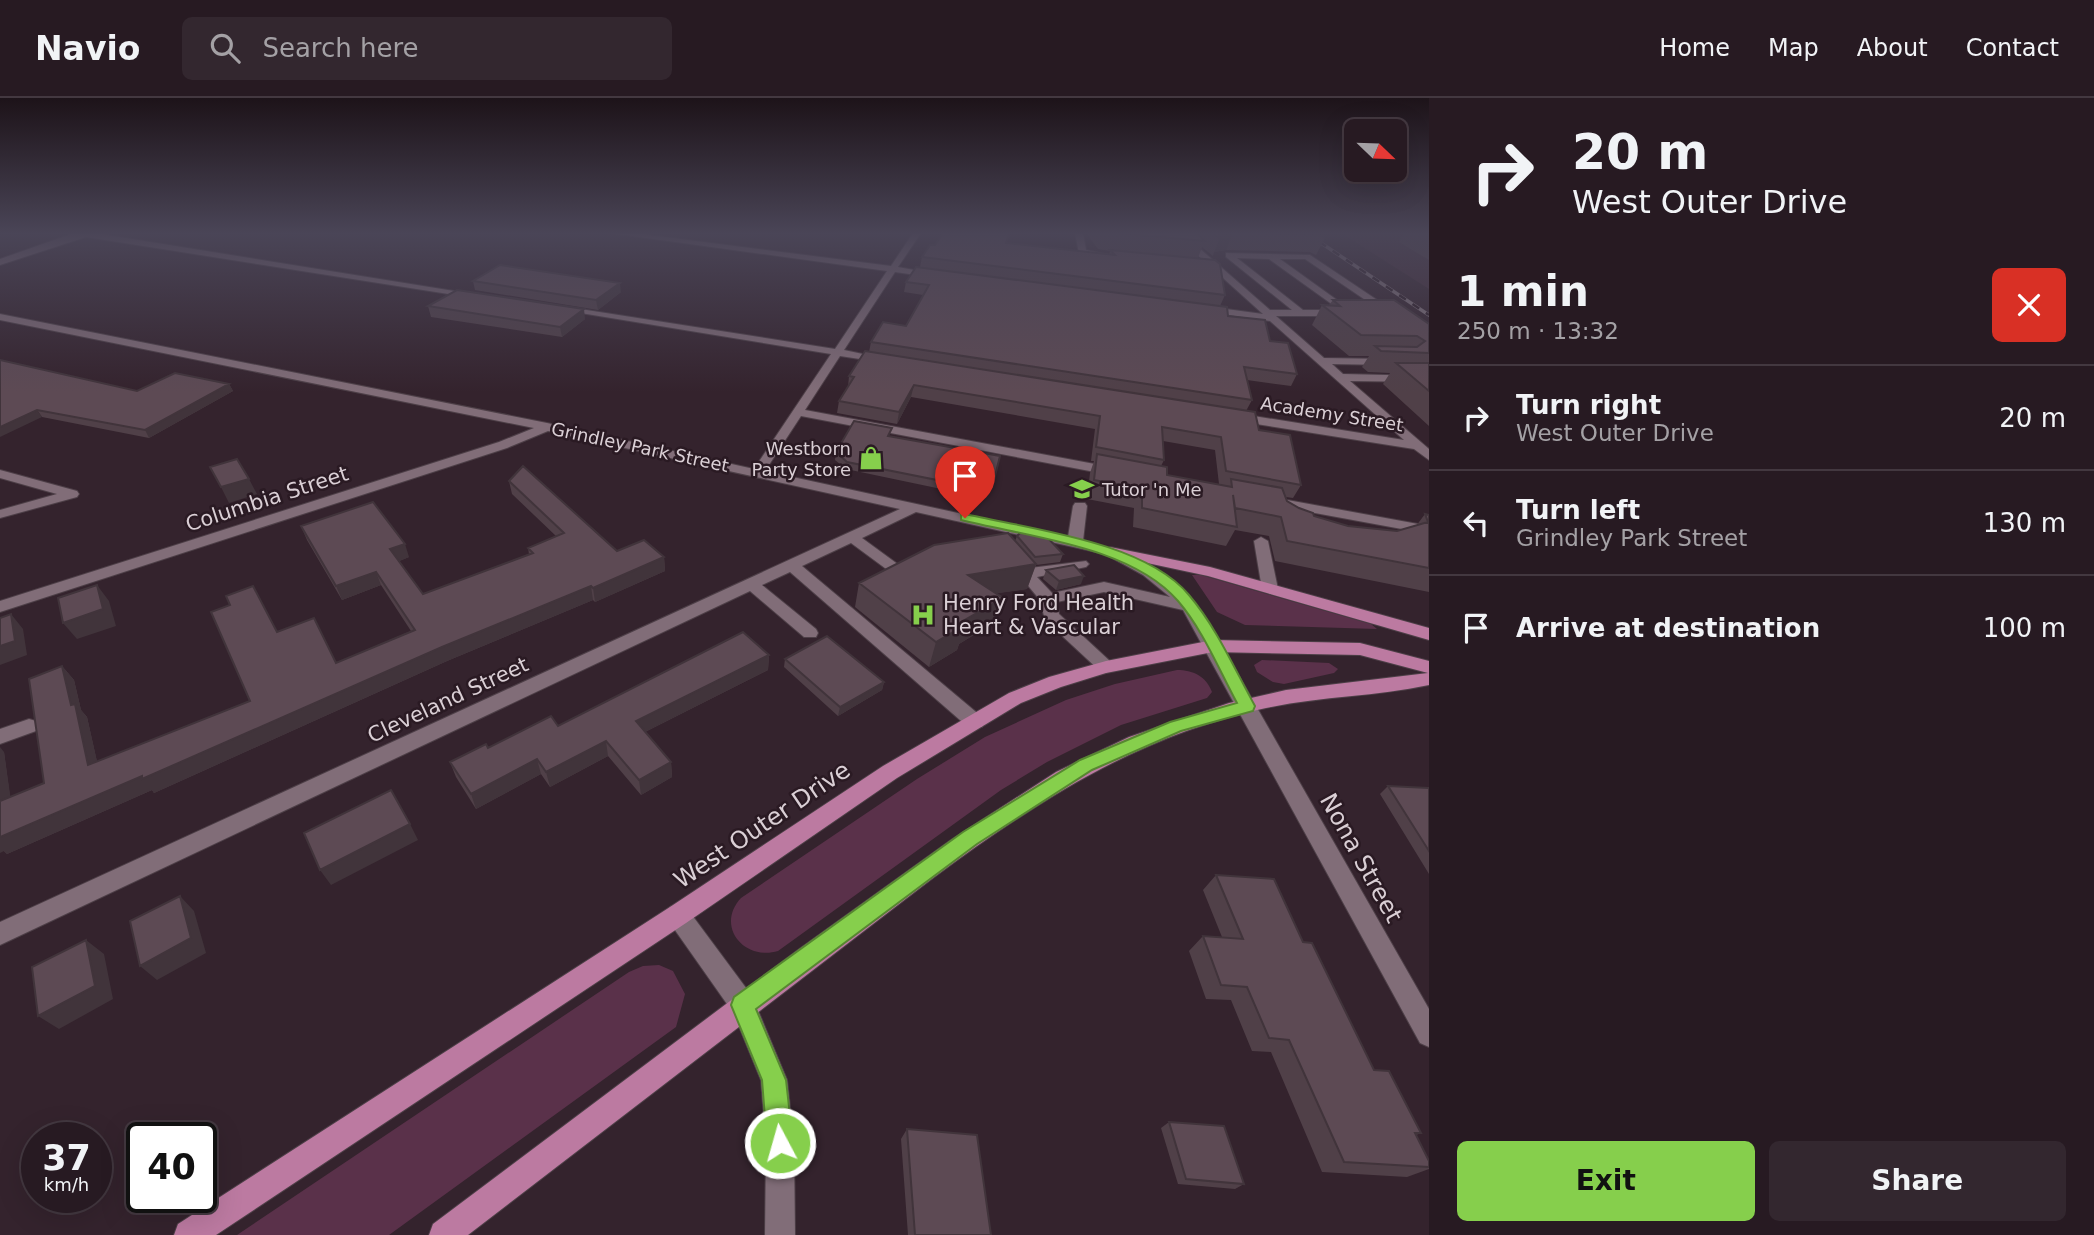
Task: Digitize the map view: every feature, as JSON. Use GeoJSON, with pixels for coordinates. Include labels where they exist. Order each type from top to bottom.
{"type":"FeatureCollection","features":[{"type":"Feature","properties":{"kind":"main road"},"geometry":{"type":"LineString","coordinates":[[1110,551],[1210,572],[1429,634]]}},
{"type":"Feature","properties":{"kind":"main road","name":"West Outer Drive"},"geometry":{"type":"LineString","coordinates":[[189,1235],[678,915],[891,772],[1015,698],[1055,682],[1106,667],[1213,646],[1360,649],[1429,667]]}},
{"type":"Feature","properties":{"kind":"main road"},"geometry":{"type":"LineString","coordinates":[[444,1235],[743,1005],[970,838],[1086,765],[1177,726],[1247,706],[1286,697],[1394,687],[1429,679]]}},
{"type":"Feature","properties":{"kind":"street"},"geometry":{"type":"LineString","coordinates":[[414,286],[490,298]]}},
{"type":"Feature","properties":{"kind":"street"},"geometry":{"type":"LineString","coordinates":[[758,472],[882,286]]}},
{"type":"Feature","properties":{"kind":"street"},"geometry":{"type":"LineString","coordinates":[[1238,286],[1340,377],[1419,441],[1429,456]]}},
{"type":"Feature","properties":{"kind":"street"},"geometry":{"type":"LineString","coordinates":[[1268,286],[1301,313]]}},
{"type":"Feature","properties":{"kind":"street"},"geometry":{"type":"LineString","coordinates":[[1312,286],[1351,314]]}},
{"type":"Feature","properties":{"kind":"street"},"geometry":{"type":"LineString","coordinates":[[1197,309],[1270,315],[1301,313],[1397,317],[1351,286]]}},
{"type":"Feature","properties":{"kind":"street"},"geometry":{"type":"LineString","coordinates":[[545,306],[896,362]]}},
{"type":"Feature","properties":{"kind":"street","name":"Grindley Park Street"},"geometry":{"type":"LineString","coordinates":[[0,317],[758,472],[916,507],[1003,539],[1078,543],[1110,551],[1159,577],[1183,596],[1247,706]]}},
{"type":"Feature","properties":{"kind":"street"},"geometry":{"type":"LineString","coordinates":[[1322,361],[1404,362]]}},
{"type":"Feature","properties":{"kind":"street"},"geometry":{"type":"LineString","coordinates":[[1340,377],[1429,379]]}},
{"type":"Feature","properties":{"kind":"street"},"geometry":{"type":"LineString","coordinates":[[798,412],[1130,474]]}},
{"type":"Feature","properties":{"kind":"street","name":"Academy Street"},"geometry":{"type":"LineString","coordinates":[[1224,415],[1419,441]]}},
{"type":"Feature","properties":{"kind":"street","name":"Columbia Street"},"geometry":{"type":"LineString","coordinates":[[0,607],[491,449],[547,427]]}},
{"type":"Feature","properties":{"kind":"street"},"geometry":{"type":"LineString","coordinates":[[0,474],[72,494],[0,514]]}},
{"type":"Feature","properties":{"kind":"street"},"geometry":{"type":"LineString","coordinates":[[1252,497],[1398,530],[1429,530]]}},
{"type":"Feature","properties":{"kind":"street"},"geometry":{"type":"LineString","coordinates":[[1279,502],[1282,515],[1288,519]]}},
{"type":"Feature","properties":{"kind":"street"},"geometry":{"type":"LineString","coordinates":[[1080,506],[1080,564],[1104,587]]}},
{"type":"Feature","properties":{"kind":"street","name":"Cleveland Street"},"geometry":{"type":"LineString","coordinates":[[0,934],[916,507]]}},
{"type":"Feature","properties":{"kind":"street"},"geometry":{"type":"LineString","coordinates":[[853,538],[898,570]]}},
{"type":"Feature","properties":{"kind":"street"},"geometry":{"type":"LineString","coordinates":[[1003,539],[1026,574],[1048,599],[1051,616],[1106,667]]}},
{"type":"Feature","properties":{"kind":"street"},"geometry":{"type":"LineString","coordinates":[[1261,541],[1269,589]]}},
{"type":"Feature","properties":{"kind":"street"},"geometry":{"type":"LineString","coordinates":[[1026,574],[1080,564]]}},
{"type":"Feature","properties":{"kind":"street"},"geometry":{"type":"LineString","coordinates":[[792,566],[975,722]]}},
{"type":"Feature","properties":{"kind":"street"},"geometry":{"type":"LineString","coordinates":[[751,584],[810,633]]}},
{"type":"Feature","properties":{"kind":"street"},"geometry":{"type":"LineString","coordinates":[[1048,599],[1104,587],[1189,606]]}},
{"type":"Feature","properties":{"kind":"street","name":"Nona Street"},"geometry":{"type":"LineString","coordinates":[[1247,706],[1429,1034]]}},
{"type":"Feature","properties":{"kind":"street"},"geometry":{"type":"LineString","coordinates":[[0,737],[29,726]]}},
{"type":"Feature","properties":{"kind":"street"},"geometry":{"type":"LineString","coordinates":[[678,915],[743,1005],[774,1080],[780,1143],[780,1235]]}},
{"type":"Feature","properties":{"kind":"shaded area"},"geometry":{"type":"Polygon","coordinates":[[[1192,575],[1201,575],[1371,624],[1377,629],[1245,625],[1217,612],[1192,575]]]}},
{"type":"Feature","properties":{"kind":"shaded area"},"geometry":{"type":"Polygon","coordinates":[[[1262,660],[1329,663],[1338,669],[1334,673],[1284,684],[1273,682],[1257,672],[1254,665],[1262,660]]]}},
{"type":"Feature","properties":{"kind":"shaded area"},"geometry":{"type":"Polygon","coordinates":[[[1177,670],[1198,675],[1212,692],[1207,698],[1121,725],[1047,762],[1001,790],[778,951],[754,951],[737,939],[731,920],[741,898],[917,779],[985,737],[1066,700],[1115,684],[1177,670]]]}},
{"type":"Feature","properties":{"kind":"shaded area"},"geometry":{"type":"Polygon","coordinates":[[[659,965],[673,971],[685,994],[676,1027],[389,1235],[237,1235],[629,972],[643,966],[659,965]]]}},
{"type":"Feature","properties":{"kind":"building"},"geometry":{"type":"Polygon","coordinates":[[[506,286],[616,286],[596,300],[506,286]]]}},
{"type":"Feature","properties":{"kind":"building"},"geometry":{"type":"Polygon","coordinates":[[[928,286],[1064,286],[1227,307],[1228,316],[1265,320],[1270,341],[1288,343],[1297,374],[1244,367],[1252,400],[871,342],[883,322],[906,326],[928,286]]]}},
{"type":"Feature","properties":{"kind":"building"},"geometry":{"type":"Polygon","coordinates":[[[1154,286],[1224,286],[1225,295],[1154,286]]]}},
{"type":"Feature","properties":{"kind":"building"},"geometry":{"type":"Polygon","coordinates":[[[457,290],[584,309],[560,327],[428,306],[457,290]]]}},
{"type":"Feature","properties":{"kind":"building"},"geometry":{"type":"Polygon","coordinates":[[[1333,300],[1394,300],[1429,324],[1429,353],[1381,351],[1375,346],[1417,347],[1425,341],[1417,336],[1361,335],[1322,305],[1340,306],[1333,300]]]}},
{"type":"Feature","properties":{"kind":"building"},"geometry":{"type":"Polygon","coordinates":[[[865,351],[1255,412],[1259,430],[1290,435],[1301,485],[1226,471],[1221,437],[1162,427],[1164,460],[1096,447],[1100,416],[914,385],[899,412],[839,401],[854,377],[849,376],[865,351]]]}},
{"type":"Feature","properties":{"kind":"building"},"geometry":{"type":"Polygon","coordinates":[[[0,360],[137,391],[175,373],[229,384],[145,430],[37,410],[0,427],[0,360]]]}},
{"type":"Feature","properties":{"kind":"building"},"geometry":{"type":"Polygon","coordinates":[[[1396,363],[1429,363],[1429,391],[1396,363]]]}},
{"type":"Feature","properties":{"kind":"building"},"geometry":{"type":"Polygon","coordinates":[[[854,421],[892,428],[888,436],[1000,456],[994,480],[975,476],[972,487],[847,462],[836,452],[854,421]]]}},
{"type":"Feature","properties":{"kind":"building"},"geometry":{"type":"Polygon","coordinates":[[[1097,454],[1167,467],[1167,475],[1232,487],[1231,479],[1282,488],[1287,501],[1299,508],[1313,513],[1314,516],[1348,526],[1397,531],[1428,522],[1425,514],[1429,515],[1429,568],[1287,541],[1281,517],[1235,508],[1233,495],[1237,527],[1142,508],[1142,489],[1094,480],[1097,454]]]}},
{"type":"Feature","properties":{"kind":"building"},"geometry":{"type":"Polygon","coordinates":[[[237,459],[249,479],[221,487],[210,467],[237,459]]]}},
{"type":"Feature","properties":{"kind":"building"},"geometry":{"type":"Polygon","coordinates":[[[523,466],[617,551],[644,540],[664,557],[442,647],[142,779],[142,776],[0,837],[0,801],[44,783],[29,679],[62,666],[71,705],[75,704],[88,765],[250,701],[211,612],[230,605],[226,596],[253,586],[277,632],[314,618],[336,663],[415,630],[376,572],[336,586],[301,526],[373,502],[405,544],[390,549],[423,594],[533,553],[528,548],[564,533],[509,481],[523,466]]]}},
{"type":"Feature","properties":{"kind":"building"},"geometry":{"type":"Polygon","coordinates":[[[1023,530],[1045,535],[1063,554],[1035,557],[1017,536],[1023,530]]]}},
{"type":"Feature","properties":{"kind":"building"},"geometry":{"type":"Polygon","coordinates":[[[1008,533],[1036,564],[968,575],[1003,598],[961,622],[965,625],[936,642],[859,583],[934,545],[1008,533]]]}},
{"type":"Feature","properties":{"kind":"building"},"geometry":{"type":"Polygon","coordinates":[[[1074,565],[1084,576],[1059,581],[1046,570],[1074,565]]]}},
{"type":"Feature","properties":{"kind":"building"},"geometry":{"type":"Polygon","coordinates":[[[97,585],[103,609],[63,623],[58,598],[97,585]]]}},
{"type":"Feature","properties":{"kind":"building"},"geometry":{"type":"Polygon","coordinates":[[[11,614],[15,641],[0,646],[0,618],[11,614]]]}},
{"type":"Feature","properties":{"kind":"building"},"geometry":{"type":"Polygon","coordinates":[[[743,632],[769,655],[636,721],[671,762],[639,780],[606,741],[546,772],[537,759],[471,794],[450,762],[486,744],[488,748],[551,716],[558,726],[743,632]]]}},
{"type":"Feature","properties":{"kind":"building"},"geometry":{"type":"Polygon","coordinates":[[[827,636],[884,682],[840,707],[785,659],[827,636]]]}},
{"type":"Feature","properties":{"kind":"building"},"geometry":{"type":"Polygon","coordinates":[[[1388,786],[1429,788],[1429,851],[1388,786]]]}},
{"type":"Feature","properties":{"kind":"building"},"geometry":{"type":"Polygon","coordinates":[[[391,790],[410,824],[320,870],[304,833],[391,790]]]}},
{"type":"Feature","properties":{"kind":"building"},"geometry":{"type":"Polygon","coordinates":[[[1216,875],[1274,879],[1303,942],[1312,943],[1374,1070],[1389,1071],[1421,1133],[1415,1133],[1429,1161],[1429,1167],[1344,1162],[1289,1040],[1269,1038],[1247,987],[1221,985],[1203,936],[1243,939],[1216,875]]]}},
{"type":"Feature","properties":{"kind":"building"},"geometry":{"type":"Polygon","coordinates":[[[180,896],[191,938],[140,966],[130,921],[180,896]]]}},
{"type":"Feature","properties":{"kind":"building"},"geometry":{"type":"Polygon","coordinates":[[[86,940],[95,986],[38,1016],[32,967],[86,940]]]}},
{"type":"Feature","properties":{"kind":"building"},"geometry":{"type":"Polygon","coordinates":[[[1169,1122],[1224,1126],[1244,1184],[1186,1179],[1169,1122]]]}},
{"type":"Feature","properties":{"kind":"building"},"geometry":{"type":"Polygon","coordinates":[[[907,1129],[977,1135],[991,1235],[915,1235],[907,1129]]]}},
{"type":"Feature","properties":{"kind":"railway"},"geometry":{"type":"LineString","coordinates":[[1386,286],[1429,315]]}},
{"type":"Feature","properties":{"kind":"place","name":"Westborn Party Store"},"geometry":{"type":"Point","coordinates":[871,458]}},
{"type":"Feature","properties":{"kind":"place","name":"Tutor 'n Me"},"geometry":{"type":"Point","coordinates":[1082,489]}},
{"type":"Feature","properties":{"kind":"place","name":"Henry Ford Health Heart & Vascular"},"geometry":{"type":"Point","coordinates":[923,615]}},
{"type":"Feature","properties":{"kind":"route"},"geometry":{"type":"LineString","coordinates":[[780,1143],[774,1080],[743,1005],[970,838],[1086,765],[1177,726],[1247,706],[1199,619],[1183,596],[1159,577],[1110,551],[965,518]]}}]}
